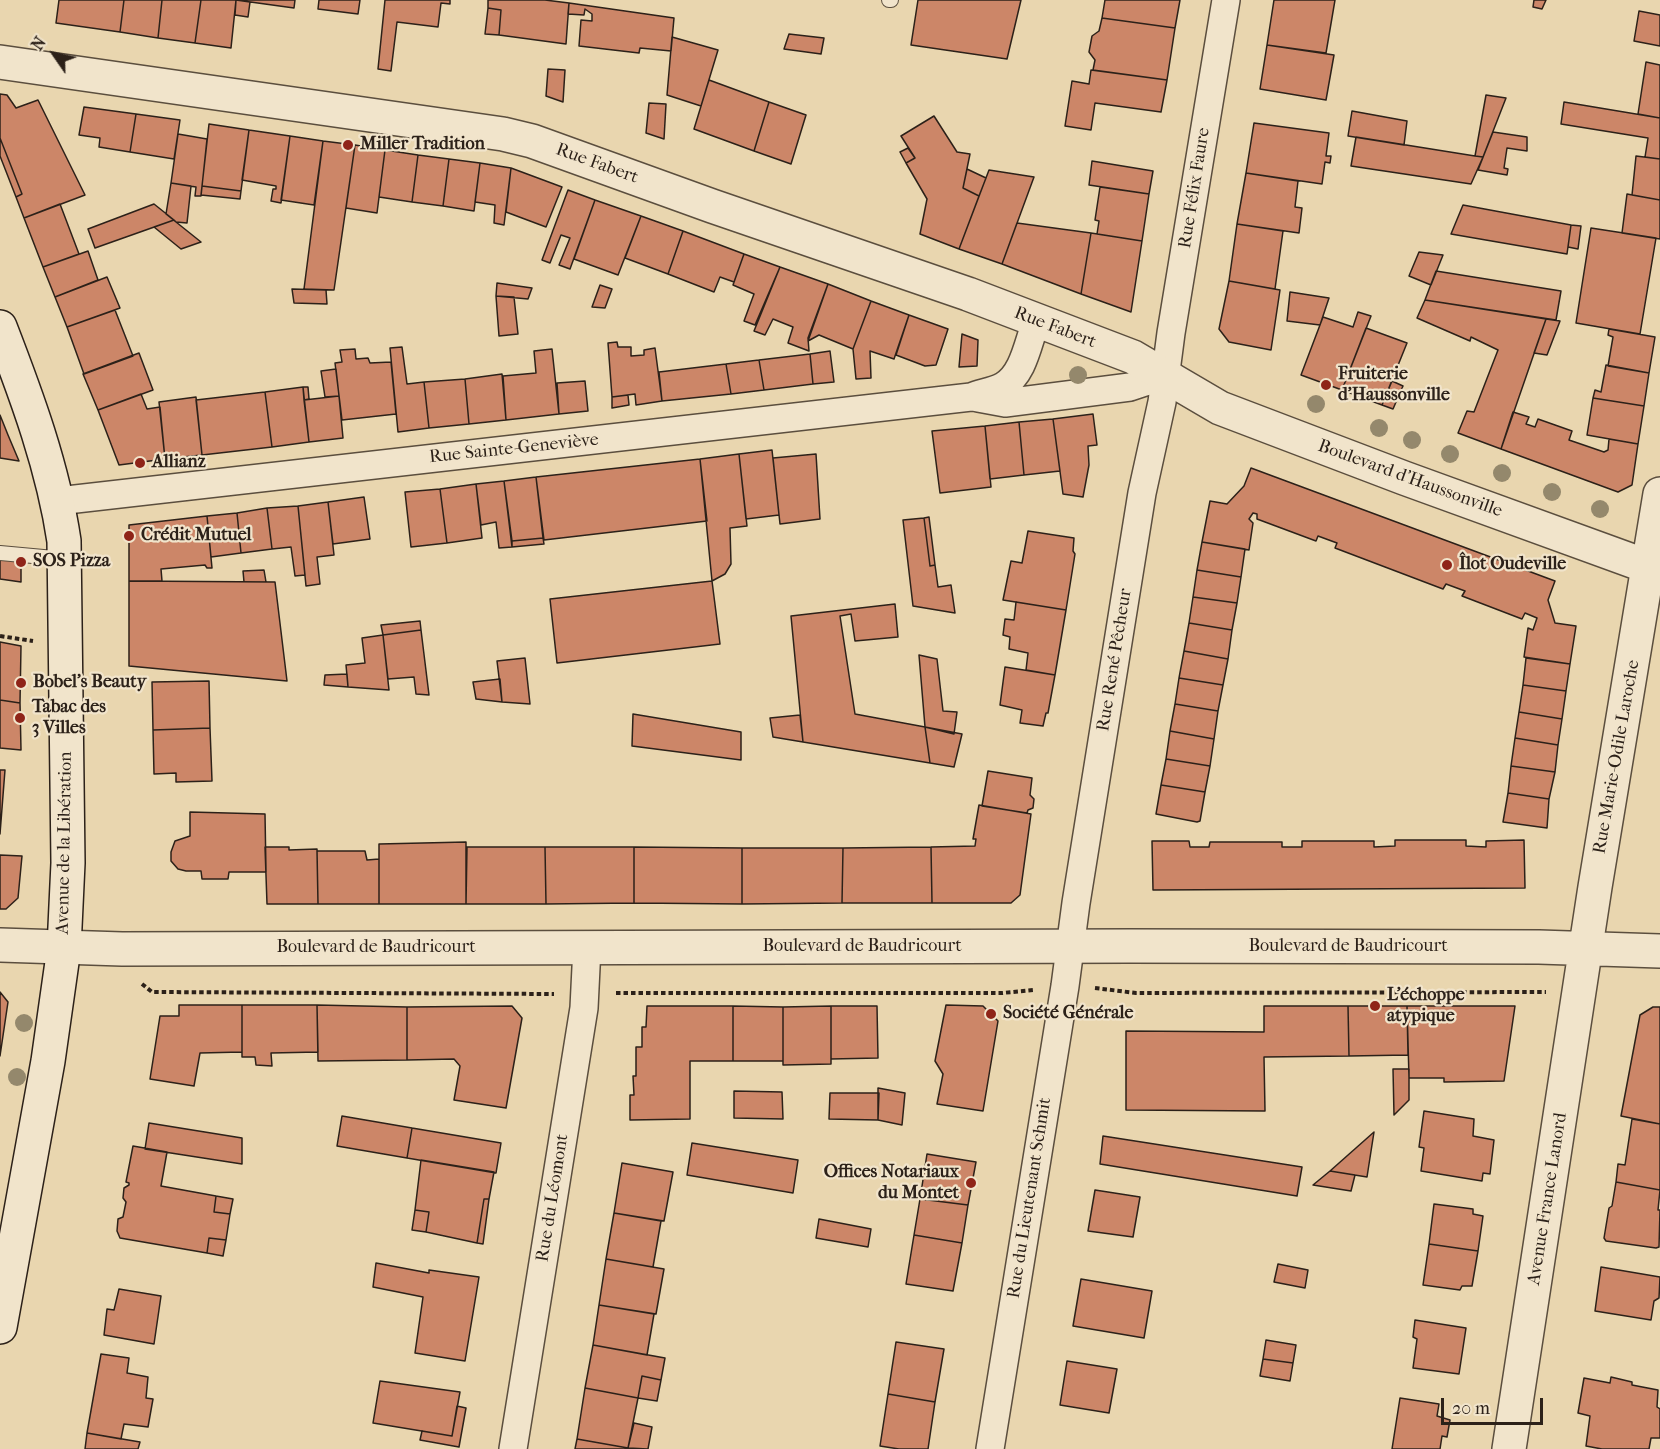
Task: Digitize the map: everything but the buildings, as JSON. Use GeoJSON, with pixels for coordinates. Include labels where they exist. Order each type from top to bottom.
{"type":"FeatureCollection","features":[{"type":"Feature","properties":{"kind":"street","name":"Rue Félix Faure"},"geometry":{"type":"LineString","coordinates":[[1166,375],[1226,0]]}},
{"type":"Feature","properties":{"kind":"street","name":"Rue Fabert"},"geometry":{"type":"LineString","coordinates":[[0,62],[491,132],[532,141],[968,294],[1036,322],[1133,357],[1166,375]]}},
{"type":"Feature","properties":{"kind":"street","name":"Rue Sainte-Geneviève"},"geometry":{"type":"LineString","coordinates":[[58,501],[971,397],[1004,385],[1013,377],[1022,362],[1036,322]]}},
{"type":"Feature","properties":{"kind":"street","name":"Avenue de la Libération"},"geometry":{"type":"LineString","coordinates":[[0,327],[39,435],[58,501],[64,541],[68,863],[64,948],[48,1061],[0,1327]]}},
{"type":"Feature","properties":{"kind":"street","name":"Rue Sainte-Geneviève"},"geometry":{"type":"LineString","coordinates":[[971,397],[1005,403],[1130,387],[1166,375]]}},
{"type":"Feature","properties":{"kind":"street","name":"Boulevard d'Haussonville"},"geometry":{"type":"LineString","coordinates":[[1166,375],[1220,408],[1654,569]]}},
{"type":"Feature","properties":{"kind":"street","name":"Rue René Pêcheur"},"geometry":{"type":"LineString","coordinates":[[1071,946],[1142,493],[1166,375]]}},
{"type":"Feature","properties":{"kind":"street","name":"Rue Marie-Odile Laroche"},"geometry":{"type":"LineString","coordinates":[[1586,948],[1654,569],[1660,494]]}},
{"type":"Feature","properties":{"kind":"street","name":"Boulevard de Baudricourt"},"geometry":{"type":"LineString","coordinates":[[0,945],[123,949],[1071,946],[1586,948],[1660,951]]}},
{"type":"Feature","properties":{"kind":"street","name":"Rue du Lieutenant Schmit"},"geometry":{"type":"LineString","coordinates":[[990,1449],[1071,946]]}},
{"type":"Feature","properties":{"kind":"street","name":"Rue du Léomont"},"geometry":{"type":"LineString","coordinates":[[513,1449],[585,996],[587,947]]}},
{"type":"Feature","properties":{"kind":"street","name":"Avenue France Lanord"},"geometry":{"type":"LineString","coordinates":[[1509,1449],[1586,948]]}},
{"type":"Feature","properties":{"kind":"lane"},"geometry":{"type":"LineString","coordinates":[[0,554],[64,559]]}},
{"type":"Feature","properties":{"kind":"path"},"geometry":{"type":"LineString","coordinates":[[123,949],[135,979],[152,992],[538,993],[585,996],[627,993],[1002,993],[1065,986],[1136,993],[1580,992]]}},
{"type":"Feature","properties":{"kind":"place","name":"Miller Tradition"},"geometry":{"type":"Point","coordinates":[348,145]}},
{"type":"Feature","properties":{"kind":"place","name":"Fruiterie d'Haussonville"},"geometry":{"type":"Point","coordinates":[1326,385]}},
{"type":"Feature","properties":{"kind":"place","name":"Allianz"},"geometry":{"type":"Point","coordinates":[140,463]}},
{"type":"Feature","properties":{"kind":"place","name":"Crédit Mutuel"},"geometry":{"type":"Point","coordinates":[129,536]}},
{"type":"Feature","properties":{"kind":"place","name":"SOS Pizza"},"geometry":{"type":"Point","coordinates":[21,562]}},
{"type":"Feature","properties":{"kind":"place","name":"Îlot Oudeville"},"geometry":{"type":"Point","coordinates":[1447,565]}},
{"type":"Feature","properties":{"kind":"place","name":"Bobel's Beauty"},"geometry":{"type":"Point","coordinates":[21,683]}},
{"type":"Feature","properties":{"kind":"place","name":"Tabac des 3 Villes"},"geometry":{"type":"Point","coordinates":[20,718]}},
{"type":"Feature","properties":{"kind":"place","name":"L'échoppe atypique"},"geometry":{"type":"Point","coordinates":[1375,1006]}},
{"type":"Feature","properties":{"kind":"place","name":"Société Générale"},"geometry":{"type":"Point","coordinates":[991,1014]}},
{"type":"Feature","properties":{"kind":"place","name":"Offices Notariaux du Montet"},"geometry":{"type":"Point","coordinates":[971,1183]}}]}
